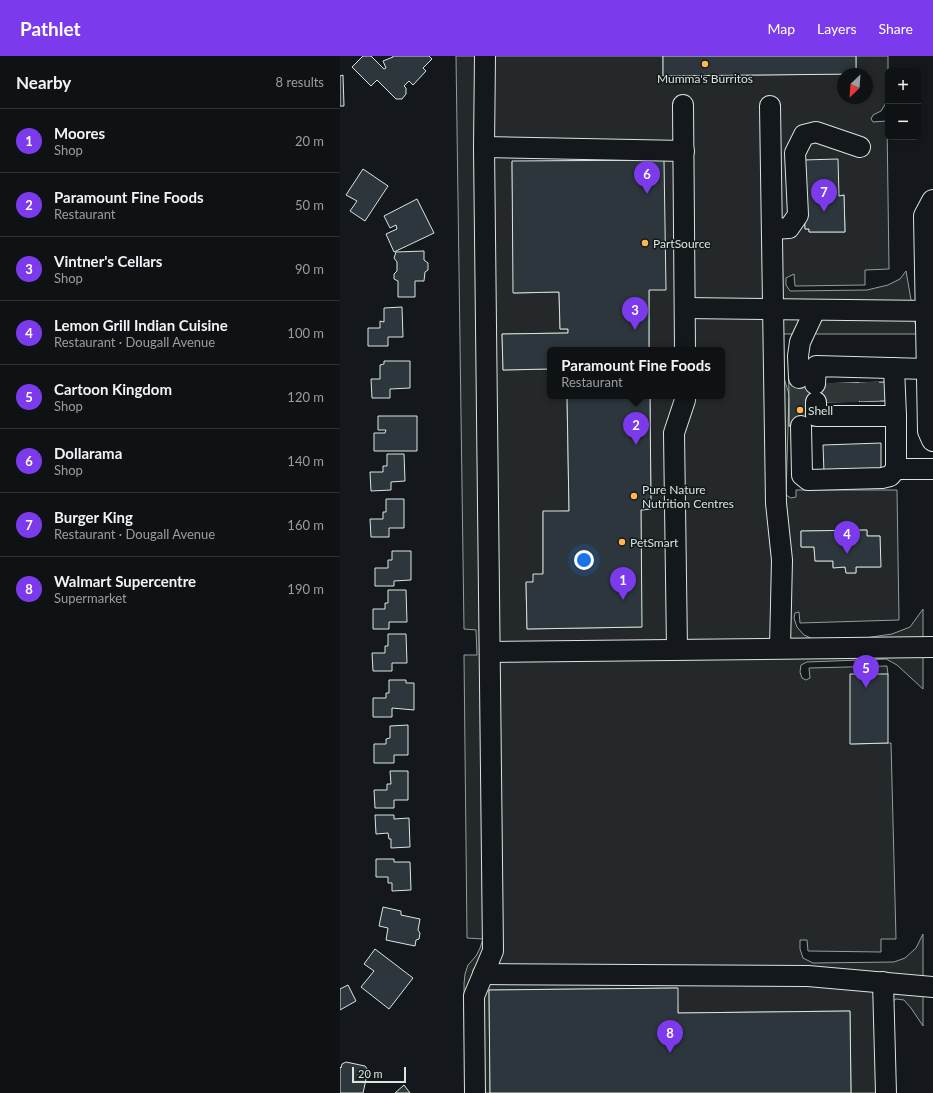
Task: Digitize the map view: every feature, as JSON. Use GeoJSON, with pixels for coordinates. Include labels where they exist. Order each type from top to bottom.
{"type":"FeatureCollection","features":[{"type":"Feature","properties":{"kind":"main road"},"geometry":{"type":"LineString","coordinates":[[933,201],[925,216],[929,311],[927,369],[929,431],[933,440]]}},
{"type":"Feature","properties":{"kind":"lane"},"geometry":{"type":"LineString","coordinates":[[475,1093],[474,996],[493,951],[484,147],[485,56]]}},
{"type":"Feature","properties":{"kind":"lane"},"geometry":{"type":"LineString","coordinates":[[683,105],[685,347]]}},
{"type":"Feature","properties":{"kind":"lane"},"geometry":{"type":"LineString","coordinates":[[770,106],[776,503],[782,560],[780,648]]}},
{"type":"Feature","properties":{"kind":"lane"},"geometry":{"type":"LineString","coordinates":[[772,229],[789,228],[798,215],[795,153],[804,135],[816,132],[860,147]]}},
{"type":"Feature","properties":{"kind":"lane"},"geometry":{"type":"LineString","coordinates":[[484,147],[684,151]]}},
{"type":"Feature","properties":{"kind":"lane"},"geometry":{"type":"LineString","coordinates":[[685,308],[929,311]]}},
{"type":"Feature","properties":{"kind":"lane"},"geometry":{"type":"LineString","coordinates":[[815,310],[800,342],[826,391],[812,447],[802,462],[802,475],[808,480],[882,478],[890,476],[896,469],[894,368]]}},
{"type":"Feature","properties":{"kind":"lane"},"geometry":{"type":"LineString","coordinates":[[826,391],[870,392],[894,368],[927,369]]}},
{"type":"Feature","properties":{"kind":"lane"},"geometry":{"type":"LineString","coordinates":[[826,391],[870,392],[896,416]]}},
{"type":"Feature","properties":{"kind":"lane"},"geometry":{"type":"LineString","coordinates":[[677,649],[674,433],[685,399]]}},
{"type":"Feature","properties":{"kind":"lane"},"geometry":{"type":"LineString","coordinates":[[896,469],[933,469]]}},
{"type":"Feature","properties":{"kind":"lane"},"geometry":{"type":"LineString","coordinates":[[490,652],[933,647]]}},
{"type":"Feature","properties":{"kind":"lane"},"geometry":{"type":"LineString","coordinates":[[483,974],[808,976],[933,987]]}},
{"type":"Feature","properties":{"kind":"lane"},"geometry":{"type":"LineString","coordinates":[[883,982],[886,1093]]}},
{"type":"Feature","properties":{"kind":"shaded area"},"geometry":{"type":"Polygon","coordinates":[[[456,56],[663,56],[663,76],[837,74],[837,104],[873,104],[873,68],[856,68],[856,56],[888,56],[888,68],[885,68],[885,105],[881,111],[873,115],[871,119],[873,122],[885,121],[885,140],[887,140],[889,269],[865,270],[865,285],[795,286],[794,274],[786,278],[786,285],[790,291],[867,290],[888,285],[900,279],[906,271],[917,334],[783,334],[782,372],[789,394],[786,495],[791,498],[796,497],[796,490],[897,490],[899,620],[800,623],[799,612],[795,613],[794,618],[797,627],[804,635],[813,639],[865,638],[892,634],[910,627],[923,609],[923,689],[897,665],[886,659],[807,662],[801,665],[800,672],[802,678],[806,680],[810,678],[809,668],[887,666],[888,674],[851,744],[891,743],[896,939],[881,939],[881,952],[808,951],[807,940],[800,940],[800,949],[803,958],[813,963],[894,962],[905,958],[916,948],[923,934],[923,1026],[904,1000],[896,999],[891,1003],[895,1093],[851,1093],[850,1011],[678,1013],[677,988],[489,990],[490,1093],[465,1093],[465,974],[468,965],[476,956],[483,939],[467,938],[464,655],[477,655],[476,630],[464,629],[456,56]],[[803,160],[805,229],[809,229],[809,232],[845,232],[844,195],[839,196],[803,160]],[[867,530],[801,531],[801,547],[814,547],[815,561],[833,561],[833,567],[845,567],[846,573],[856,573],[856,567],[880,567],[880,536],[867,536],[867,530]]]}},
{"type":"Feature","properties":{"kind":"building"},"geometry":{"type":"Polygon","coordinates":[[[363,56],[371,56],[384,69],[386,68],[383,61],[393,56],[429,56],[432,59],[423,68],[426,71],[413,85],[409,81],[404,86],[406,88],[406,94],[402,99],[396,99],[377,80],[371,86],[352,67],[363,56]]]}},
{"type":"Feature","properties":{"kind":"building"},"geometry":{"type":"Polygon","coordinates":[[[663,56],[856,56],[856,68],[837,68],[837,74],[663,76],[663,56]]]}},
{"type":"Feature","properties":{"kind":"building"},"geometry":{"type":"Polygon","coordinates":[[[343,75],[344,106],[340,106],[340,76],[343,75]]]}},
{"type":"Feature","properties":{"kind":"building"},"geometry":{"type":"Polygon","coordinates":[[[838,159],[839,196],[844,195],[845,232],[809,232],[809,229],[805,229],[803,160],[838,159]]]}},
{"type":"Feature","properties":{"kind":"building"},"geometry":{"type":"Polygon","coordinates":[[[664,160],[666,290],[649,290],[649,347],[547,347],[547,369],[503,370],[502,334],[568,333],[568,329],[560,329],[559,292],[513,293],[512,161],[664,160]]]}},
{"type":"Feature","properties":{"kind":"building"},"geometry":{"type":"Polygon","coordinates":[[[363,169],[388,186],[365,221],[350,211],[357,201],[346,195],[363,169]]]}},
{"type":"Feature","properties":{"kind":"building"},"geometry":{"type":"Polygon","coordinates":[[[417,199],[434,233],[394,252],[386,234],[397,229],[396,225],[390,228],[384,216],[417,199]]]}},
{"type":"Feature","properties":{"kind":"building"},"geometry":{"type":"Polygon","coordinates":[[[424,251],[424,260],[428,263],[428,270],[425,272],[424,281],[415,281],[415,297],[398,297],[398,281],[394,279],[394,274],[397,271],[397,262],[394,258],[396,252],[424,251]]]}},
{"type":"Feature","properties":{"kind":"building"},"geometry":{"type":"Polygon","coordinates":[[[402,307],[403,337],[388,337],[388,346],[368,346],[368,328],[380,328],[380,321],[384,322],[384,308],[402,307]]]}},
{"type":"Feature","properties":{"kind":"building"},"geometry":{"type":"Polygon","coordinates":[[[384,361],[410,361],[410,388],[390,389],[390,398],[372,398],[371,379],[380,379],[380,365],[384,364],[384,361]]]}},
{"type":"Feature","properties":{"kind":"building","name":"Shell"},"geometry":{"type":"Polygon","coordinates":[[[789,378],[812,378],[812,426],[789,426],[789,378]]]}},
{"type":"Feature","properties":{"kind":"building"},"geometry":{"type":"Polygon","coordinates":[[[885,382],[886,401],[816,402],[815,384],[885,382]]]}},
{"type":"Feature","properties":{"kind":"building"},"geometry":{"type":"Polygon","coordinates":[[[567,399],[650,399],[651,509],[641,510],[642,627],[527,629],[526,582],[533,582],[533,574],[543,574],[543,511],[569,511],[567,399]]]}},
{"type":"Feature","properties":{"kind":"building"},"geometry":{"type":"Polygon","coordinates":[[[378,416],[417,416],[417,451],[374,451],[374,433],[385,433],[386,430],[378,430],[378,416]]]}},
{"type":"Feature","properties":{"kind":"building","name":"Shell"},"geometry":{"type":"Polygon","coordinates":[[[881,443],[881,472],[824,473],[823,445],[881,443]]]}},
{"type":"Feature","properties":{"kind":"building"},"geometry":{"type":"Polygon","coordinates":[[[387,454],[404,454],[405,481],[391,482],[391,490],[371,491],[370,472],[383,472],[383,466],[387,466],[387,454]]]}},
{"type":"Feature","properties":{"kind":"building"},"geometry":{"type":"Polygon","coordinates":[[[386,499],[404,499],[404,528],[389,528],[389,537],[371,537],[370,519],[383,519],[383,512],[386,512],[386,499]]]}},
{"type":"Feature","properties":{"kind":"building"},"geometry":{"type":"Polygon","coordinates":[[[867,530],[867,536],[880,536],[881,567],[856,567],[856,573],[846,573],[845,567],[833,568],[833,561],[815,561],[814,547],[801,547],[801,531],[867,530]]]}},
{"type":"Feature","properties":{"kind":"building"},"geometry":{"type":"Polygon","coordinates":[[[392,551],[411,551],[411,580],[394,581],[394,586],[375,586],[375,568],[388,568],[388,560],[392,560],[392,551]]]}},
{"type":"Feature","properties":{"kind":"building"},"geometry":{"type":"Polygon","coordinates":[[[388,590],[406,590],[407,622],[389,622],[389,629],[373,629],[373,609],[385,609],[385,603],[388,603],[388,590]]]}},
{"type":"Feature","properties":{"kind":"building"},"geometry":{"type":"Polygon","coordinates":[[[388,634],[406,634],[407,663],[392,663],[392,671],[373,671],[372,653],[385,653],[385,646],[388,646],[388,634]]]}},
{"type":"Feature","properties":{"kind":"building"},"geometry":{"type":"Polygon","coordinates":[[[850,674],[888,674],[888,743],[850,744],[850,674]]]}},
{"type":"Feature","properties":{"kind":"building"},"geometry":{"type":"Polygon","coordinates":[[[389,680],[406,680],[406,683],[414,683],[414,710],[392,708],[392,717],[373,717],[373,698],[386,698],[386,693],[389,693],[389,680]]]}},
{"type":"Feature","properties":{"kind":"building"},"geometry":{"type":"Polygon","coordinates":[[[408,725],[408,755],[394,755],[394,763],[374,763],[374,744],[386,744],[386,739],[390,738],[390,726],[408,725]]]}},
{"type":"Feature","properties":{"kind":"building"},"geometry":{"type":"Polygon","coordinates":[[[390,771],[408,771],[408,800],[394,800],[394,808],[375,808],[374,790],[387,790],[387,784],[391,784],[390,771]]]}},
{"type":"Feature","properties":{"kind":"building"},"geometry":{"type":"Polygon","coordinates":[[[375,815],[394,815],[394,819],[409,818],[410,847],[391,848],[391,839],[389,839],[388,833],[376,834],[375,815]]]}},
{"type":"Feature","properties":{"kind":"building"},"geometry":{"type":"Polygon","coordinates":[[[376,859],[394,859],[394,862],[410,862],[411,890],[392,891],[392,883],[388,883],[388,877],[376,877],[376,859]]]}},
{"type":"Feature","properties":{"kind":"building"},"geometry":{"type":"Polygon","coordinates":[[[383,907],[401,911],[401,915],[420,919],[418,930],[420,933],[419,939],[416,940],[415,946],[386,940],[388,928],[379,926],[383,907]]]}},
{"type":"Feature","properties":{"kind":"building"},"geometry":{"type":"Polygon","coordinates":[[[375,949],[413,978],[389,1009],[361,987],[374,971],[364,964],[375,949]]]}},
{"type":"Feature","properties":{"kind":"building"},"geometry":{"type":"Polygon","coordinates":[[[348,985],[356,1001],[340,1010],[340,989],[348,985]]]}},
{"type":"Feature","properties":{"kind":"building"},"geometry":{"type":"Polygon","coordinates":[[[678,988],[678,1013],[850,1011],[851,1093],[490,1093],[489,990],[678,988]]]}},
{"type":"Feature","properties":{"kind":"building"},"geometry":{"type":"Polygon","coordinates":[[[346,1062],[365,1066],[368,1070],[363,1093],[340,1093],[340,1067],[341,1068],[342,1064],[346,1062]]]}},
{"type":"Feature","properties":{"kind":"building"},"geometry":{"type":"Polygon","coordinates":[[[404,1085],[410,1093],[395,1093],[404,1085]]]}},
{"type":"Feature","properties":{"kind":"tunnel"},"geometry":{"type":"LineString","coordinates":[[799,378],[801,426]]}},
{"type":"Feature","properties":{"kind":"tunnel"},"geometry":{"type":"LineString","coordinates":[[869,382],[870,401]]}},
{"type":"Feature","properties":{"kind":"tunnel"},"geometry":{"type":"LineString","coordinates":[[831,383],[831,402]]}},
{"type":"Feature","properties":{"kind":"tunnel"},"geometry":{"type":"LineString","coordinates":[[849,383],[849,402]]}},
{"type":"Feature","properties":{"kind":"place","name":"Mumma's Burritos"},"geometry":{"type":"Point","coordinates":[705,64]}},
{"type":"Feature","properties":{"kind":"place","name":"Dollarama"},"geometry":{"type":"Point","coordinates":[647,194]}},
{"type":"Feature","properties":{"kind":"place","name":"Burger King"},"geometry":{"type":"Point","coordinates":[824,212]}},
{"type":"Feature","properties":{"kind":"place","name":"PartSource"},"geometry":{"type":"Point","coordinates":[645,243]}},
{"type":"Feature","properties":{"kind":"place","name":"Vintner's Cellars"},"geometry":{"type":"Point","coordinates":[635,330]}},
{"type":"Feature","properties":{"kind":"place","name":"Shell"},"geometry":{"type":"Point","coordinates":[800,410]}},
{"type":"Feature","properties":{"kind":"place","name":"Paramount Fine Foods"},"geometry":{"type":"Point","coordinates":[636,445]}},
{"type":"Feature","properties":{"kind":"place","name":"Pure Nature Nutrition Centres"},"geometry":{"type":"Point","coordinates":[634,496]}},
{"type":"Feature","properties":{"kind":"place","name":"PetSmart"},"geometry":{"type":"Point","coordinates":[622,542]}},
{"type":"Feature","properties":{"kind":"place","name":"Lemon Grill Indian Cuisine"},"geometry":{"type":"Point","coordinates":[847,554]}},
{"type":"Feature","properties":{"kind":"place","name":"Moores"},"geometry":{"type":"Point","coordinates":[623,600]}},
{"type":"Feature","properties":{"kind":"place","name":"Cartoon Kingdom"},"geometry":{"type":"Point","coordinates":[866,688]}},
{"type":"Feature","properties":{"kind":"place","name":"Walmart Supercentre"},"geometry":{"type":"Point","coordinates":[670,1053]}}]}
